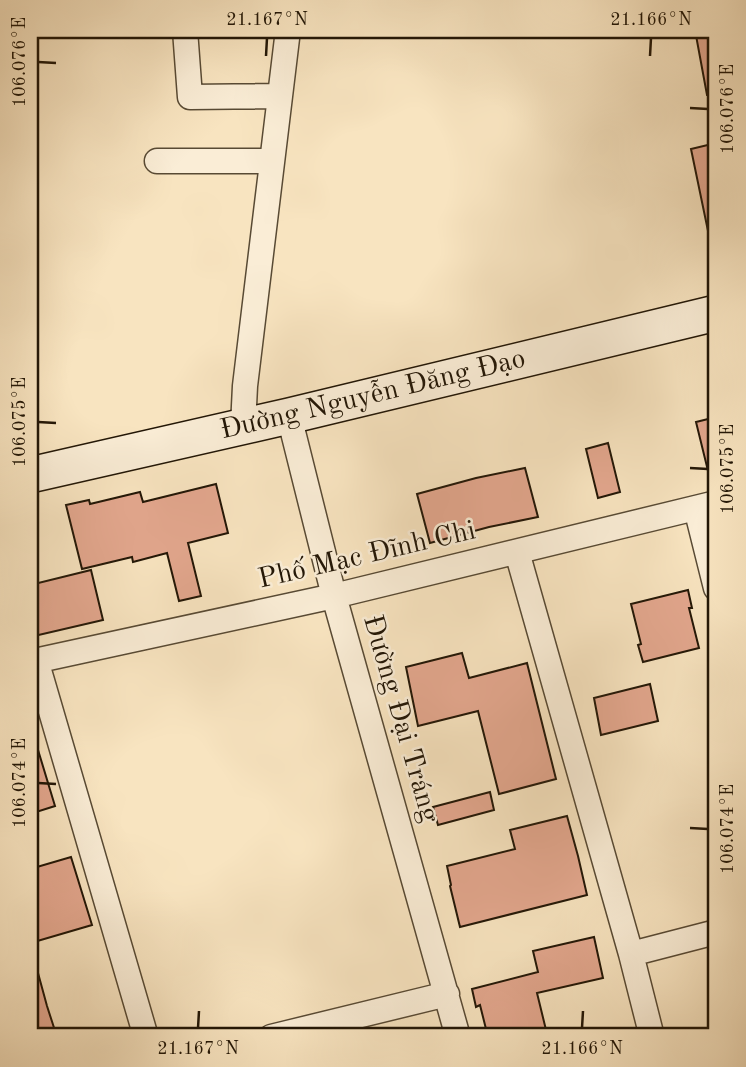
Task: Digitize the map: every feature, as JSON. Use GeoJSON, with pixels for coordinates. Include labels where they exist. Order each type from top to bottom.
{"type":"FeatureCollection","features":[{"type":"Feature","properties":{"kind":"main road","name":"Đường Nguyễn Đăng Đạo"},"geometry":{"type":"LineString","coordinates":[[30,475],[289,416],[716,313]]}},
{"type":"Feature","properties":{"kind":"street"},"geometry":{"type":"LineString","coordinates":[[185,30],[190,97],[279,96]]}},
{"type":"Feature","properties":{"kind":"street"},"geometry":{"type":"LineString","coordinates":[[243,426],[245,386],[288,30]]}},
{"type":"Feature","properties":{"kind":"street"},"geometry":{"type":"LineString","coordinates":[[157,161],[271,161]]}},
{"type":"Feature","properties":{"kind":"street","name":"Đường Đại Tráng"},"geometry":{"type":"LineString","coordinates":[[289,416],[334,596],[458,1037]]}},
{"type":"Feature","properties":{"kind":"street"},"geometry":{"type":"LineString","coordinates":[[706,505],[716,589]]}},
{"type":"Feature","properties":{"kind":"street","name":"Phố Mạc Đĩnh Chi"},"geometry":{"type":"LineString","coordinates":[[33,661],[334,596],[706,505]]}},
{"type":"Feature","properties":{"kind":"street"},"geometry":{"type":"LineString","coordinates":[[517,552],[652,1037]]}},
{"type":"Feature","properties":{"kind":"street"},"geometry":{"type":"LineString","coordinates":[[33,661],[146,1037]]}},
{"type":"Feature","properties":{"kind":"street"},"geometry":{"type":"LineString","coordinates":[[631,954],[716,932]]}},
{"type":"Feature","properties":{"kind":"street"},"geometry":{"type":"LineString","coordinates":[[271,1037],[447,994]]}},
{"type":"Feature","properties":{"kind":"building"},"geometry":{"type":"Polygon","coordinates":[[[695,30],[716,30],[716,94],[707,95],[695,30]]]}},
{"type":"Feature","properties":{"kind":"building"},"geometry":{"type":"Polygon","coordinates":[[[716,143],[716,230],[708,231],[691,149],[716,143]]]}},
{"type":"Feature","properties":{"kind":"building"},"geometry":{"type":"Polygon","coordinates":[[[716,417],[716,474],[709,475],[696,422],[716,417]]]}},
{"type":"Feature","properties":{"kind":"building"},"geometry":{"type":"Polygon","coordinates":[[[608,443],[620,492],[598,498],[586,449],[608,443]]]}},
{"type":"Feature","properties":{"kind":"building"},"geometry":{"type":"Polygon","coordinates":[[[525,468],[538,517],[430,543],[417,494],[525,468]]]}},
{"type":"Feature","properties":{"kind":"building"},"geometry":{"type":"Polygon","coordinates":[[[216,484],[228,533],[188,543],[201,596],[179,601],[167,553],[133,562],[132,557],[82,569],[66,505],[89,500],[90,504],[140,492],[143,502],[216,484]]]}},
{"type":"Feature","properties":{"kind":"building"},"geometry":{"type":"Polygon","coordinates":[[[91,570],[103,620],[30,637],[30,585],[91,570]]]}},
{"type":"Feature","properties":{"kind":"building"},"geometry":{"type":"Polygon","coordinates":[[[688,590],[692,608],[689,608],[699,648],[643,662],[631,604],[688,590]]]}},
{"type":"Feature","properties":{"kind":"building"},"geometry":{"type":"Polygon","coordinates":[[[462,653],[469,678],[527,663],[556,779],[499,794],[478,711],[418,726],[406,667],[462,653]]]}},
{"type":"Feature","properties":{"kind":"building"},"geometry":{"type":"Polygon","coordinates":[[[650,684],[658,721],[601,735],[594,698],[650,684]]]}},
{"type":"Feature","properties":{"kind":"building"},"geometry":{"type":"Polygon","coordinates":[[[35,740],[55,806],[30,814],[30,741],[35,740]]]}},
{"type":"Feature","properties":{"kind":"building"},"geometry":{"type":"Polygon","coordinates":[[[490,792],[494,810],[438,825],[433,807],[490,792]]]}},
{"type":"Feature","properties":{"kind":"building"},"geometry":{"type":"Polygon","coordinates":[[[567,816],[587,895],[460,927],[447,866],[515,849],[510,830],[567,816]]]}},
{"type":"Feature","properties":{"kind":"building"},"geometry":{"type":"Polygon","coordinates":[[[71,857],[92,925],[34,942],[30,927],[30,869],[71,857]]]}},
{"type":"Feature","properties":{"kind":"building"},"geometry":{"type":"Polygon","coordinates":[[[594,937],[603,978],[537,993],[547,1034],[535,1037],[488,1037],[480,1005],[476,1007],[472,989],[538,972],[533,951],[594,937]]]}},
{"type":"Feature","properties":{"kind":"building"},"geometry":{"type":"Polygon","coordinates":[[[35,962],[57,1037],[30,1037],[30,963],[35,962]]]}}]}
